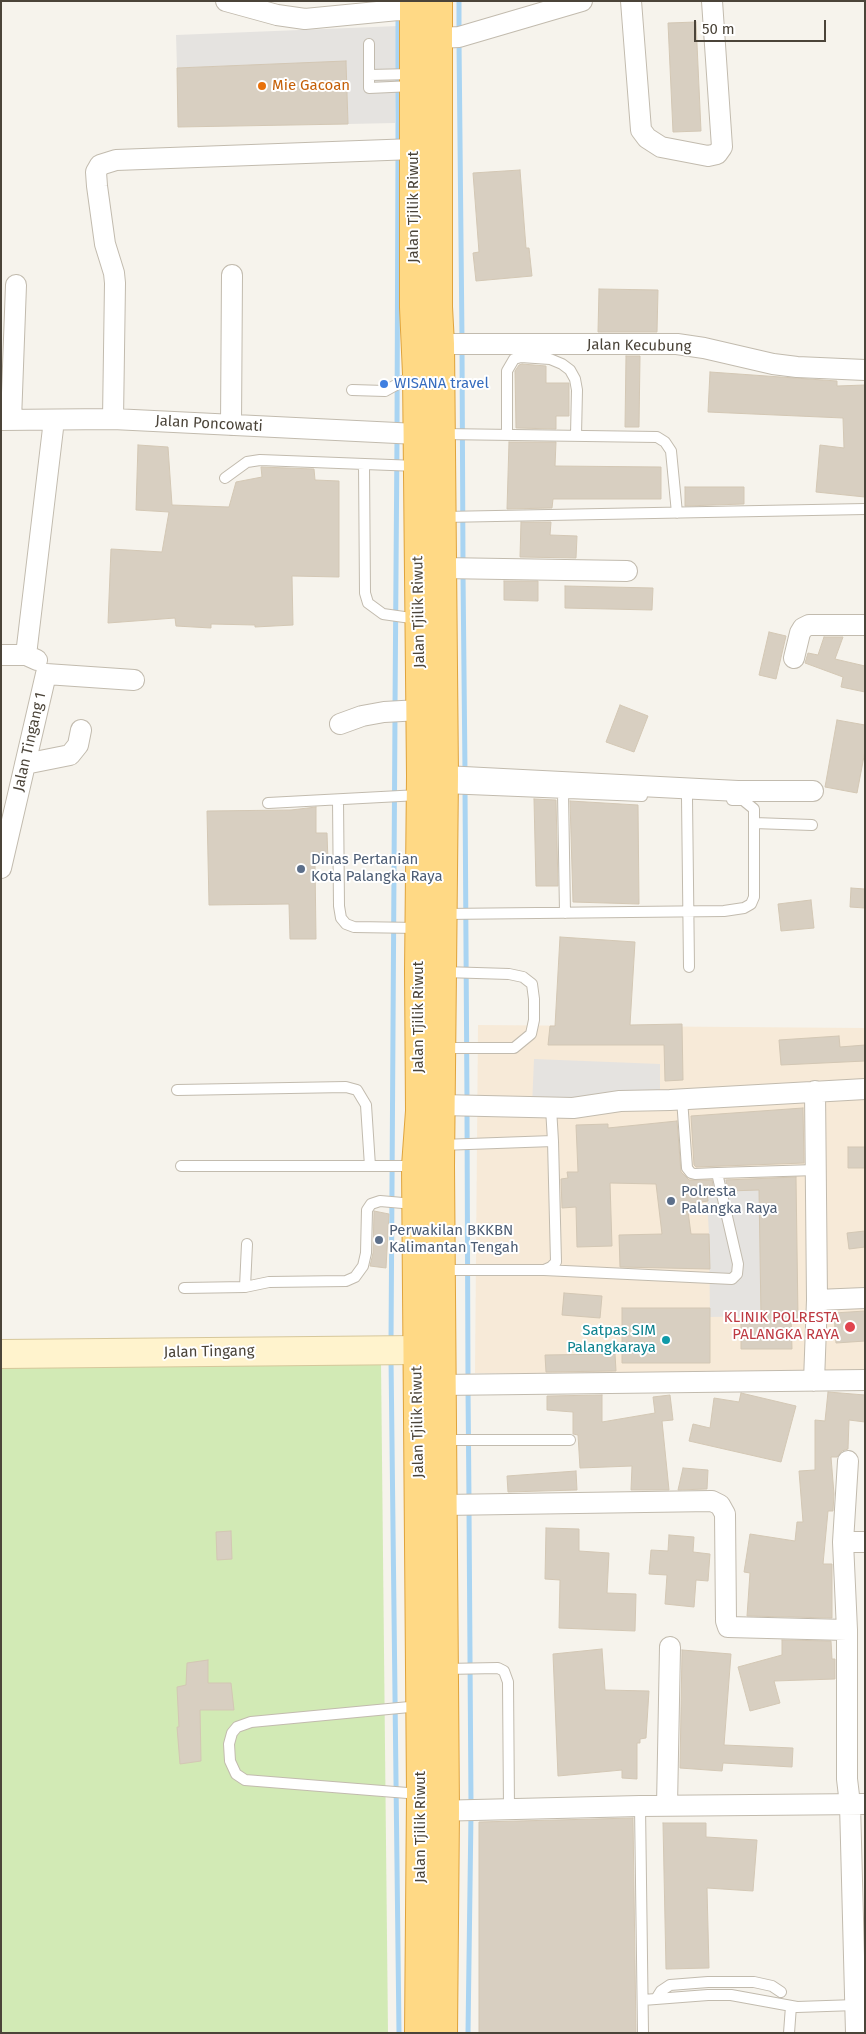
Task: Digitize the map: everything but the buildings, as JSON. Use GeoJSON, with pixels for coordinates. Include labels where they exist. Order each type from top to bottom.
{"type":"FeatureCollection","features":[{"type":"Feature","properties":{"kind":"highway","name":"Jalan Tjilik Riwut"},"geometry":{"type":"LineString","coordinates":[[422,4],[438,38],[438,306],[417,374],[442,517],[436,786],[443,914],[441,1048],[434,1110],[416,1166],[420,1706],[429,1805],[443,2033]]}},
{"type":"Feature","properties":{"kind":"highway","name":"Jalan Tjilik Riwut"},"geometry":{"type":"LineString","coordinates":[[419,2033],[429,1805],[444,1669],[440,1386],[440,1144],[434,1110],[419,928],[436,786],[420,710],[418,466],[429,434],[428,343],[414,149],[414,80],[422,4]]}},
{"type":"Feature","properties":{"kind":"main road","name":"Jalan Tingang"},"geometry":{"type":"LineString","coordinates":[[1,1354],[417,1350]]}},
{"type":"Feature","properties":{"kind":"street"},"geometry":{"type":"LineString","coordinates":[[226,1],[277,15],[305,19],[398,10],[422,4]]}},
{"type":"Feature","properties":{"kind":"street"},"geometry":{"type":"LineString","coordinates":[[438,38],[459,37],[582,1]]}},
{"type":"Feature","properties":{"kind":"street"},"geometry":{"type":"LineString","coordinates":[[631,1],[641,130],[647,138],[661,147],[708,156],[717,154],[722,147],[712,1]]}},
{"type":"Feature","properties":{"kind":"street"},"geometry":{"type":"LineString","coordinates":[[113,420],[115,278],[105,244],[97,186],[96,172],[100,165],[116,160],[414,149]]}},
{"type":"Feature","properties":{"kind":"street"},"geometry":{"type":"LineString","coordinates":[[231,425],[232,275]]}},
{"type":"Feature","properties":{"kind":"street"},"geometry":{"type":"LineString","coordinates":[[6,420],[16,285]]}},
{"type":"Feature","properties":{"kind":"street","name":"Jalan Kecubung"},"geometry":{"type":"LineString","coordinates":[[428,343],[678,344],[774,364],[865,370]]}},
{"type":"Feature","properties":{"kind":"street","name":"Jalan Poncowati"},"geometry":{"type":"LineString","coordinates":[[6,420],[113,420],[429,434]]}},
{"type":"Feature","properties":{"kind":"street"},"geometry":{"type":"LineString","coordinates":[[26,655],[54,420]]}},
{"type":"Feature","properties":{"kind":"street"},"geometry":{"type":"LineString","coordinates":[[442,568],[626,571]]}},
{"type":"Feature","properties":{"kind":"street"},"geometry":{"type":"LineString","coordinates":[[794,658],[800,633],[803,628],[809,625],[865,625]]}},
{"type":"Feature","properties":{"kind":"street"},"geometry":{"type":"LineString","coordinates":[[1,655],[26,655],[38,661],[46,674],[134,680]]}},
{"type":"Feature","properties":{"kind":"street","name":"Jalan Tingang 1"},"geometry":{"type":"LineString","coordinates":[[1,868],[10,790],[25,764],[46,674]]}},
{"type":"Feature","properties":{"kind":"street"},"geometry":{"type":"LineString","coordinates":[[340,724],[362,716],[384,712],[420,710]]}},
{"type":"Feature","properties":{"kind":"street"},"geometry":{"type":"LineString","coordinates":[[25,764],[70,755],[78,746],[81,730]]}},
{"type":"Feature","properties":{"kind":"street"},"geometry":{"type":"LineString","coordinates":[[436,786],[812,791]]}},
{"type":"Feature","properties":{"kind":"street"},"geometry":{"type":"LineString","coordinates":[[434,1110],[573,1108],[620,1101],[865,1089]]}},
{"type":"Feature","properties":{"kind":"street"},"geometry":{"type":"LineString","coordinates":[[814,1381],[817,1300],[816,1091]]}},
{"type":"Feature","properties":{"kind":"street"},"geometry":{"type":"LineString","coordinates":[[817,1300],[865,1298]]}},
{"type":"Feature","properties":{"kind":"street"},"geometry":{"type":"LineString","coordinates":[[440,1386],[865,1380]]}},
{"type":"Feature","properties":{"kind":"street"},"geometry":{"type":"LineString","coordinates":[[848,1461],[843,1542],[847,1630],[847,1779],[857,1804],[859,1924],[856,2033]]}},
{"type":"Feature","properties":{"kind":"street"},"geometry":{"type":"LineString","coordinates":[[443,1505],[712,1501],[720,1505],[725,1514],[726,1621],[728,1627],[847,1630]]}},
{"type":"Feature","properties":{"kind":"street"},"geometry":{"type":"LineString","coordinates":[[843,1542],[865,1542]]}},
{"type":"Feature","properties":{"kind":"street"},"geometry":{"type":"LineString","coordinates":[[667,1806],[670,1647]]}},
{"type":"Feature","properties":{"kind":"street"},"geometry":{"type":"LineString","coordinates":[[429,1805],[509,1809],[857,1804]]}},
{"type":"Feature","properties":{"kind":"lane"},"geometry":{"type":"LineString","coordinates":[[370,44],[369,88],[414,80]]}},
{"type":"Feature","properties":{"kind":"lane"},"geometry":{"type":"LineString","coordinates":[[369,75],[414,80]]}},
{"type":"Feature","properties":{"kind":"lane"},"geometry":{"type":"LineString","coordinates":[[507,434],[507,371],[514,359],[521,357],[550,360],[562,364],[570,370],[575,379],[576,435]]}},
{"type":"Feature","properties":{"kind":"lane"},"geometry":{"type":"LineString","coordinates":[[352,390],[385,391],[405,378],[417,374]]}},
{"type":"Feature","properties":{"kind":"lane"},"geometry":{"type":"LineString","coordinates":[[429,434],[644,435],[657,437],[665,442],[671,451],[677,512]]}},
{"type":"Feature","properties":{"kind":"lane"},"geometry":{"type":"LineString","coordinates":[[225,478],[247,462],[260,460],[418,466]]}},
{"type":"Feature","properties":{"kind":"lane"},"geometry":{"type":"LineString","coordinates":[[364,464],[365,593],[368,603],[383,614],[420,619]]}},
{"type":"Feature","properties":{"kind":"lane"},"geometry":{"type":"LineString","coordinates":[[442,517],[865,509]]}},
{"type":"Feature","properties":{"kind":"lane"},"geometry":{"type":"LineString","coordinates":[[268,803],[338,800],[436,786],[743,800],[754,809],[754,897],[751,904],[734,911],[443,914]]}},
{"type":"Feature","properties":{"kind":"lane"},"geometry":{"type":"LineString","coordinates":[[563,793],[565,913]]}},
{"type":"Feature","properties":{"kind":"lane"},"geometry":{"type":"LineString","coordinates":[[686,798],[689,967]]}},
{"type":"Feature","properties":{"kind":"lane"},"geometry":{"type":"LineString","coordinates":[[338,800],[338,906],[341,918],[346,924],[354,928],[419,928]]}},
{"type":"Feature","properties":{"kind":"lane"},"geometry":{"type":"LineString","coordinates":[[754,823],[812,825]]}},
{"type":"Feature","properties":{"kind":"lane"},"geometry":{"type":"LineString","coordinates":[[441,1048],[514,1048],[531,1034],[534,1020],[532,984],[523,977],[509,974],[442,972]]}},
{"type":"Feature","properties":{"kind":"lane"},"geometry":{"type":"LineString","coordinates":[[177,1090],[346,1087],[357,1090],[366,1105],[370,1166]]}},
{"type":"Feature","properties":{"kind":"lane"},"geometry":{"type":"LineString","coordinates":[[682,1099],[687,1168],[690,1173],[816,1170]]}},
{"type":"Feature","properties":{"kind":"lane"},"geometry":{"type":"LineString","coordinates":[[544,1270],[556,1262],[551,1108]]}},
{"type":"Feature","properties":{"kind":"lane"},"geometry":{"type":"LineString","coordinates":[[440,1144],[553,1141]]}},
{"type":"Feature","properties":{"kind":"lane"},"geometry":{"type":"LineString","coordinates":[[181,1166],[416,1166]]}},
{"type":"Feature","properties":{"kind":"lane"},"geometry":{"type":"LineString","coordinates":[[440,1270],[544,1270],[732,1280],[737,1274],[738,1264],[717,1173]]}},
{"type":"Feature","properties":{"kind":"lane"},"geometry":{"type":"LineString","coordinates":[[184,1288],[245,1287],[270,1282],[346,1281],[354,1277],[363,1266],[366,1253],[367,1210],[371,1204],[380,1201],[416,1204]]}},
{"type":"Feature","properties":{"kind":"lane"},"geometry":{"type":"LineString","coordinates":[[245,1287],[247,1244]]}},
{"type":"Feature","properties":{"kind":"lane"},"geometry":{"type":"LineString","coordinates":[[442,1440],[570,1440]]}},
{"type":"Feature","properties":{"kind":"lane"},"geometry":{"type":"LineString","coordinates":[[444,1669],[498,1668],[504,1671],[508,1682],[509,1809]]}},
{"type":"Feature","properties":{"kind":"lane"},"geometry":{"type":"LineString","coordinates":[[420,1706],[251,1722],[237,1727],[232,1733],[229,1744],[230,1761],[236,1774],[245,1780],[429,1805]]}},
{"type":"Feature","properties":{"kind":"lane"},"geometry":{"type":"LineString","coordinates":[[640,1806],[643,2033]]}},
{"type":"Feature","properties":{"kind":"lane"},"geometry":{"type":"LineString","coordinates":[[656,1999],[661,1991],[670,1985],[708,1982],[754,1982],[772,1986],[781,1992]]}},
{"type":"Feature","properties":{"kind":"lane"},"geometry":{"type":"LineString","coordinates":[[642,2000],[731,1995],[790,2006],[856,2005]]}},
{"type":"Feature","properties":{"kind":"lane"},"geometry":{"type":"LineString","coordinates":[[789,2033],[790,2006]]}},
{"type":"Feature","properties":{"kind":"shaded area"},"geometry":{"type":"Polygon","coordinates":[[[398,26],[395,123],[348,124],[346,62],[177,68],[176,35],[398,26]]]}},
{"type":"Feature","properties":{"kind":"shaded area","name":"Polresta Palangka Raya"},"geometry":{"type":"Polygon","coordinates":[[[478,1025],[865,1028],[865,1376],[475,1373],[478,1025]]]}},
{"type":"Feature","properties":{"kind":"shaded area"},"geometry":{"type":"Polygon","coordinates":[[[534,1059],[660,1064],[660,1100],[532,1107],[534,1059]]]}},
{"type":"Feature","properties":{"kind":"shaded area"},"geometry":{"type":"Polygon","coordinates":[[[731,1179],[731,1190],[759,1190],[761,1316],[710,1317],[706,1181],[731,1179]]]}},
{"type":"Feature","properties":{"kind":"green space"},"geometry":{"type":"Polygon","coordinates":[[[381,1363],[388,2033],[1,2033],[1,1368],[381,1363]]]}},
{"type":"Feature","properties":{"kind":"waterway"},"geometry":{"type":"LineString","coordinates":[[459,1],[459,32]]}},
{"type":"Feature","properties":{"kind":"waterway"},"geometry":{"type":"LineString","coordinates":[[398,13],[398,145]]}},
{"type":"Feature","properties":{"kind":"waterway"},"geometry":{"type":"LineString","coordinates":[[459,41],[462,340]]}},
{"type":"Feature","properties":{"kind":"waterway"},"geometry":{"type":"LineString","coordinates":[[397,430],[398,153]]}},
{"type":"Feature","properties":{"kind":"waterway"},"geometry":{"type":"LineString","coordinates":[[462,348],[463,565]]}},
{"type":"Feature","properties":{"kind":"waterway"},"geometry":{"type":"LineString","coordinates":[[395,707],[397,438]]}},
{"type":"Feature","properties":{"kind":"waterway"},"geometry":{"type":"LineString","coordinates":[[463,573],[465,772]]}},
{"type":"Feature","properties":{"kind":"waterway"},"geometry":{"type":"LineString","coordinates":[[391,1342],[395,716]]}},
{"type":"Feature","properties":{"kind":"waterway"},"geometry":{"type":"LineString","coordinates":[[465,788],[467,1102]]}},
{"type":"Feature","properties":{"kind":"waterway"},"geometry":{"type":"LineString","coordinates":[[467,1111],[468,1380]]}},
{"type":"Feature","properties":{"kind":"waterway"},"geometry":{"type":"LineString","coordinates":[[391,1358],[399,2033]]}},
{"type":"Feature","properties":{"kind":"waterway"},"geometry":{"type":"LineString","coordinates":[[468,1388],[469,1500]]}},
{"type":"Feature","properties":{"kind":"waterway"},"geometry":{"type":"LineString","coordinates":[[469,1508],[471,1805]]}},
{"type":"Feature","properties":{"kind":"waterway"},"geometry":{"type":"LineString","coordinates":[[468,2033],[471,1813]]}},
{"type":"Feature","properties":{"kind":"place","name":"Mie Gacoan"},"geometry":{"type":"Point","coordinates":[262,86]}},
{"type":"Feature","properties":{"kind":"place","name":"WISANA travel"},"geometry":{"type":"Point","coordinates":[384,384]}},
{"type":"Feature","properties":{"kind":"place","name":"Dinas Pertanian Kota Palangka Raya"},"geometry":{"type":"Point","coordinates":[301,869]}},
{"type":"Feature","properties":{"kind":"place","name":"Polresta Palangka Raya"},"geometry":{"type":"Point","coordinates":[671,1201]}},
{"type":"Feature","properties":{"kind":"place","name":"Perwakilan BKKBN Kalimantan Tengah"},"geometry":{"type":"Point","coordinates":[379,1240]}},
{"type":"Feature","properties":{"kind":"place","name":"KLINIK POLRESTA PALANGKA RAYA"},"geometry":{"type":"Point","coordinates":[850,1327]}},
{"type":"Feature","properties":{"kind":"place","name":"Satpas SIM Palangkaraya"},"geometry":{"type":"Point","coordinates":[666,1340]}}]}
